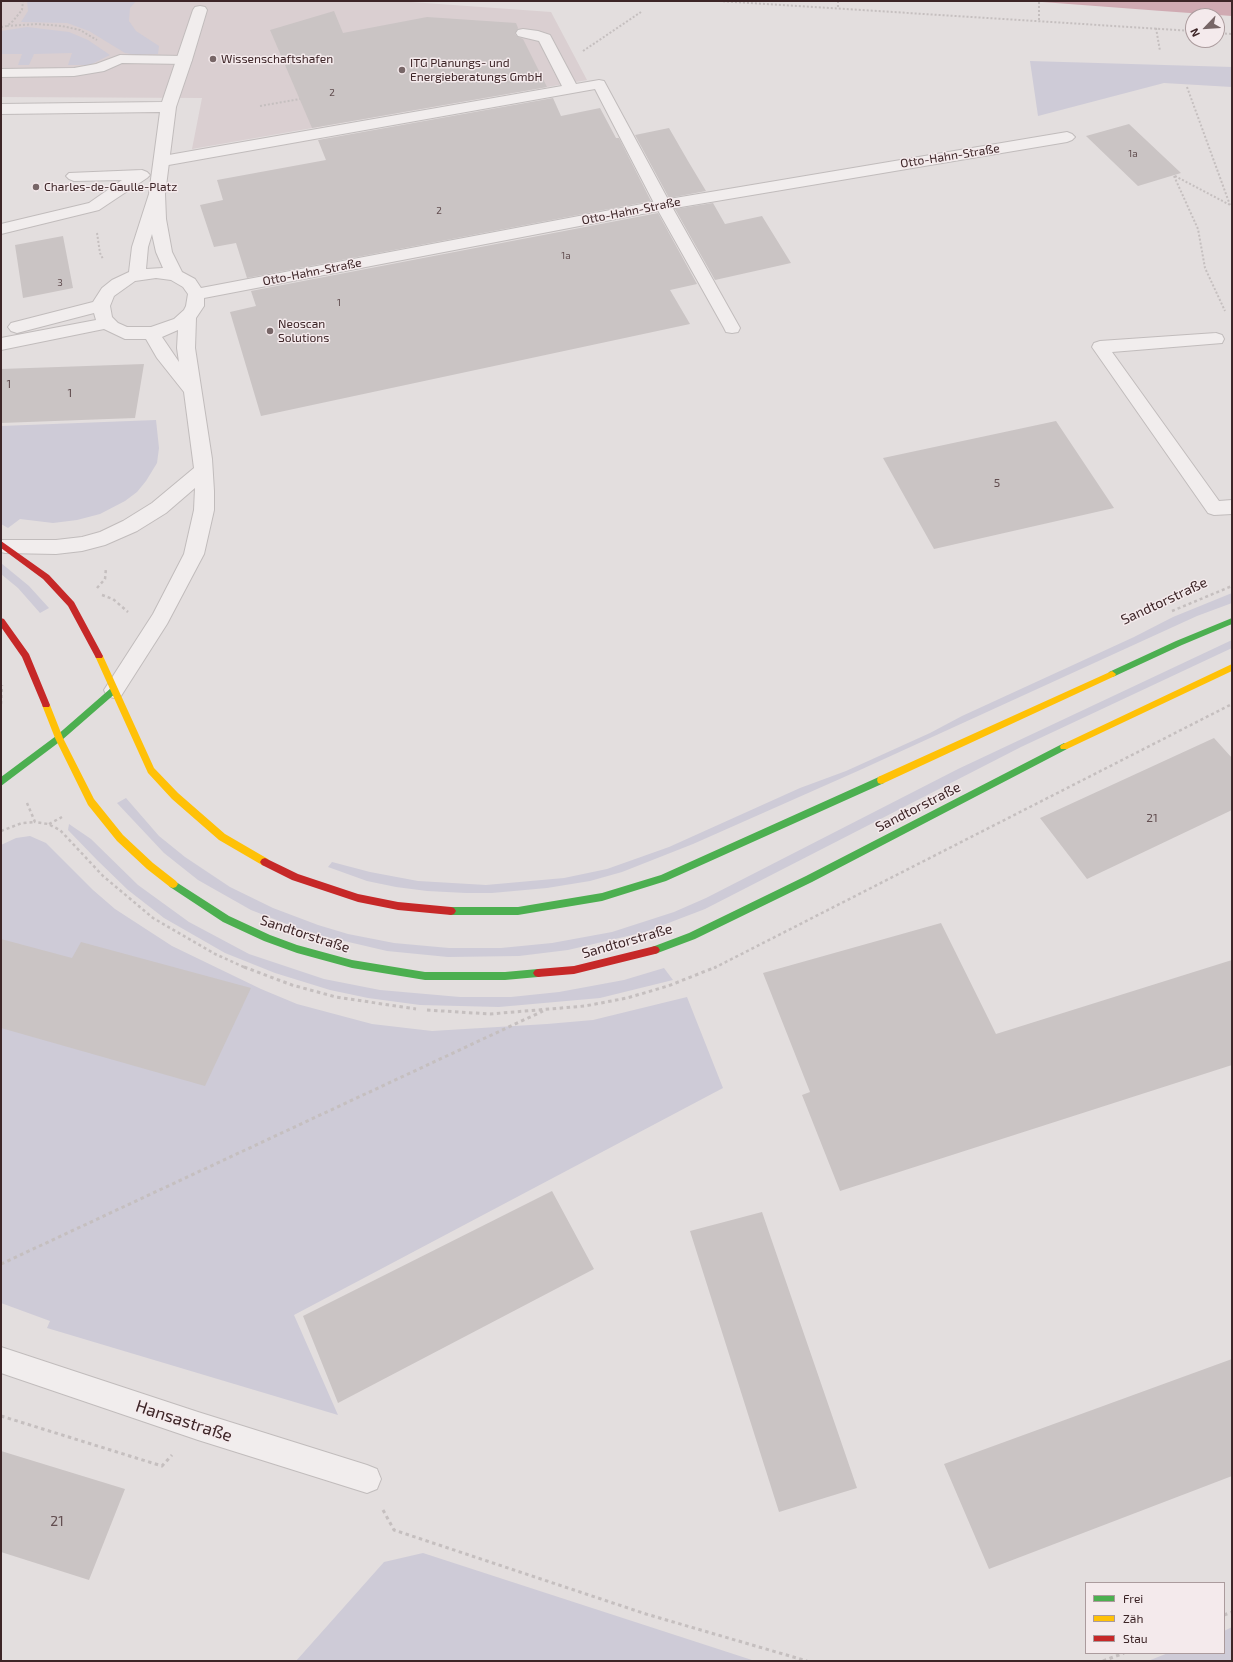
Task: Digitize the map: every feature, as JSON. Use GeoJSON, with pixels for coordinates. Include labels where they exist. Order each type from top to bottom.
{"type":"FeatureCollection","features":[{"type":"Feature","properties":{"kind":"main road"},"geometry":{"type":"LineString","coordinates":[[3,545],[46,577],[71,604],[92,640],[151,770],[162,782],[222,836],[272,867],[319,886],[358,898],[398,906],[467,912],[518,911],[549,907],[602,897],[663,878],[882,780],[1179,643],[1232,621]]}},
{"type":"Feature","properties":{"kind":"main road","name":"Sandtorstraße"},"geometry":{"type":"LineString","coordinates":[[1,621],[12,634],[26,656],[59,738],[91,802],[120,838],[167,880],[192,898],[246,929],[317,955],[400,973],[465,977],[552,973],[611,962],[655,950],[692,936],[810,879],[1097,730],[1232,667]]}},
{"type":"Feature","properties":{"kind":"main road"},"geometry":{"type":"LineString","coordinates":[[1,782],[59,738],[114,690]]}},
{"type":"Feature","properties":{"kind":"street"},"geometry":{"type":"LineString","coordinates":[[137,275],[140,247],[157,194],[168,107],[185,60],[200,10]]}},
{"type":"Feature","properties":{"kind":"street"},"geometry":{"type":"LineString","coordinates":[[1,109],[168,107]]}},
{"type":"Feature","properties":{"kind":"street","name":"Otto-Hahn-Straße"},"geometry":{"type":"LineString","coordinates":[[196,294],[663,205],[1067,137]]}},
{"type":"Feature","properties":{"kind":"street"},"geometry":{"type":"LineString","coordinates":[[157,194],[158,219],[162,244],[170,268],[175,275]]}},
{"type":"Feature","properties":{"kind":"street"},"geometry":{"type":"LineString","coordinates":[[156,273],[175,275],[189,283],[196,294],[195,306],[187,317],[171,328],[151,333],[126,333],[107,323],[102,314],[101,306],[105,296],[112,288],[124,280],[137,275],[156,273]]}},
{"type":"Feature","properties":{"kind":"street"},"geometry":{"type":"LineString","coordinates":[[1,331],[101,306]]}},
{"type":"Feature","properties":{"kind":"street"},"geometry":{"type":"LineString","coordinates":[[114,690],[160,619],[194,554],[204,510],[204,470],[186,348],[187,317]]}},
{"type":"Feature","properties":{"kind":"street"},"geometry":{"type":"LineString","coordinates":[[1,344],[107,323]]}},
{"type":"Feature","properties":{"kind":"street"},"geometry":{"type":"LineString","coordinates":[[151,333],[163,354],[192,390]]}},
{"type":"Feature","properties":{"kind":"street"},"geometry":{"type":"LineString","coordinates":[[3,545],[33,548],[56,547],[82,544],[105,538],[130,526],[159,508],[204,470]]}},
{"type":"Feature","properties":{"kind":"street","name":"Hansastraße"},"geometry":{"type":"LineString","coordinates":[[1,1360],[198,1426],[367,1479]]}},
{"type":"Feature","properties":{"kind":"lane"},"geometry":{"type":"LineString","coordinates":[[523,33],[543,37],[571,88]]}},
{"type":"Feature","properties":{"kind":"lane"},"geometry":{"type":"LineString","coordinates":[[1,73],[78,72],[99,68],[120,59],[185,60]]}},
{"type":"Feature","properties":{"kind":"lane"},"geometry":{"type":"LineString","coordinates":[[1,229],[94,207],[138,176],[161,168],[571,88],[599,84],[663,205],[732,328]]}},
{"type":"Feature","properties":{"kind":"lane"},"geometry":{"type":"LineString","coordinates":[[74,176],[138,176]]}},
{"type":"Feature","properties":{"kind":"lane"},"geometry":{"type":"LineString","coordinates":[[1216,339],[1100,347],[1214,508],[1232,507]]}},
{"type":"Feature","properties":{"kind":"path"},"geometry":{"type":"LineString","coordinates":[[7,26],[22,10],[23,1]]}},
{"type":"Feature","properties":{"kind":"path"},"geometry":{"type":"LineString","coordinates":[[719,1],[1185,30]]}},
{"type":"Feature","properties":{"kind":"path"},"geometry":{"type":"LineString","coordinates":[[838,1],[838,8]]}},
{"type":"Feature","properties":{"kind":"path"},"geometry":{"type":"LineString","coordinates":[[1039,2],[1039,20]]}},
{"type":"Feature","properties":{"kind":"path"},"geometry":{"type":"LineString","coordinates":[[560,67],[641,12]]}},
{"type":"Feature","properties":{"kind":"path"},"geometry":{"type":"LineString","coordinates":[[1,27],[55,25],[74,28],[97,40],[118,55],[120,59]]}},
{"type":"Feature","properties":{"kind":"path"},"geometry":{"type":"LineString","coordinates":[[1156,28],[1160,51]]}},
{"type":"Feature","properties":{"kind":"path"},"geometry":{"type":"LineString","coordinates":[[1187,87],[1231,205]]}},
{"type":"Feature","properties":{"kind":"path"},"geometry":{"type":"LineString","coordinates":[[260,106],[300,99]]}},
{"type":"Feature","properties":{"kind":"path"},"geometry":{"type":"LineString","coordinates":[[1225,312],[1205,268],[1198,229],[1174,176],[1231,205]]}},
{"type":"Feature","properties":{"kind":"path"},"geometry":{"type":"LineString","coordinates":[[94,207],[100,253],[104,260]]}},
{"type":"Feature","properties":{"kind":"path"},"geometry":{"type":"LineString","coordinates":[[92,592],[105,578],[107,564]]}},
{"type":"Feature","properties":{"kind":"path","name":"Sandtorstraße"},"geometry":{"type":"LineString","coordinates":[[1171,612],[1232,586]]}},
{"type":"Feature","properties":{"kind":"path"},"geometry":{"type":"LineString","coordinates":[[100,595],[113,600],[131,614]]}},
{"type":"Feature","properties":{"kind":"path"},"geometry":{"type":"LineString","coordinates":[[1,679],[3,690],[1,704]]}},
{"type":"Feature","properties":{"kind":"path"},"geometry":{"type":"LineString","coordinates":[[32,816],[35,822]]}},
{"type":"Feature","properties":{"kind":"path"},"geometry":{"type":"LineString","coordinates":[[1,831],[22,823],[35,822],[48,824]]}},
{"type":"Feature","properties":{"kind":"path"},"geometry":{"type":"LineString","coordinates":[[1,1264],[545,1010]]}},
{"type":"Feature","properties":{"kind":"path"},"geometry":{"type":"LineString","coordinates":[[1,1416],[162,1466],[198,1426]]}},
{"type":"Feature","properties":{"kind":"path"},"geometry":{"type":"LineString","coordinates":[[367,1479],[394,1530],[646,1614],[807,1661]]}},
{"type":"Feature","properties":{"kind":"path"},"geometry":{"type":"LineString","coordinates":[[1103,1661],[1121,1654]]}},
{"type":"Feature","properties":{"kind":"shaded area","name":"Wissenschaftshafen"},"geometry":{"type":"Polygon","coordinates":[[[1,1],[397,1],[551,12],[587,80],[192,149],[202,98],[1,97],[1,1]]]}},
{"type":"Feature","properties":{"kind":"shaded area"},"geometry":{"type":"Polygon","coordinates":[[[27,1],[136,1],[130,8],[129,21],[136,31],[159,46],[158,54],[136,55],[125,53],[89,31],[67,23],[21,22],[28,11],[27,1]]]}},
{"type":"Feature","properties":{"kind":"shaded area"},"geometry":{"type":"Polygon","coordinates":[[[1029,1],[1232,1],[1232,16],[1225,16],[1225,8],[1185,8],[1185,13],[1029,1]]]}},
{"type":"Feature","properties":{"kind":"shaded area"},"geometry":{"type":"Polygon","coordinates":[[[27,27],[69,32],[88,40],[110,55],[90,65],[68,65],[72,53],[34,54],[29,65],[18,65],[22,54],[1,54],[1,31],[27,27]]]}},
{"type":"Feature","properties":{"kind":"shaded area"},"geometry":{"type":"Polygon","coordinates":[[[1030,61],[1232,67],[1232,87],[1164,83],[1038,116],[1030,61]]]}},
{"type":"Feature","properties":{"kind":"shaded area"},"geometry":{"type":"Polygon","coordinates":[[[156,420],[159,448],[157,463],[137,492],[125,501],[100,514],[77,520],[53,523],[20,519],[8,528],[1,524],[1,426],[156,420]]]}},
{"type":"Feature","properties":{"kind":"shaded area"},"geometry":{"type":"Polygon","coordinates":[[[1,563],[29,586],[49,608],[40,613],[18,588],[1,574],[1,563]]]}},
{"type":"Feature","properties":{"kind":"shaded area"},"geometry":{"type":"Polygon","coordinates":[[[1232,593],[1232,603],[1197,616],[860,770],[693,844],[622,872],[590,881],[547,888],[492,893],[466,893],[427,891],[396,887],[367,881],[328,867],[332,862],[370,872],[418,881],[486,885],[564,878],[607,869],[669,847],[800,788],[846,771],[1134,637],[1173,617],[1232,593]]]}},
{"type":"Feature","properties":{"kind":"shaded area"},"geometry":{"type":"Polygon","coordinates":[[[1232,640],[1232,648],[1021,747],[705,909],[645,932],[568,950],[519,956],[448,957],[387,951],[310,933],[251,910],[198,880],[164,853],[117,803],[126,798],[159,836],[185,857],[230,887],[273,908],[318,925],[348,934],[394,943],[449,948],[501,948],[552,943],[612,932],[674,912],[706,898],[958,769],[1232,640]]]}},
{"type":"Feature","properties":{"kind":"shaded area"},"geometry":{"type":"Polygon","coordinates":[[[69,824],[91,839],[138,885],[189,922],[249,954],[324,979],[380,990],[460,997],[511,997],[559,992],[624,980],[664,968],[673,980],[600,998],[499,1007],[420,1005],[368,998],[330,990],[275,973],[225,953],[164,918],[128,890],[97,860],[68,830],[69,824]]]}},
{"type":"Feature","properties":{"kind":"shaded area"},"geometry":{"type":"Polygon","coordinates":[[[30,836],[46,843],[93,890],[115,909],[172,946],[261,989],[297,1004],[372,1024],[432,1031],[547,1024],[593,1020],[687,997],[723,1088],[294,1315],[338,1415],[47,1328],[50,1321],[1,1303],[1,845],[16,838],[30,836]]]}},
{"type":"Feature","properties":{"kind":"shaded area"},"geometry":{"type":"Polygon","coordinates":[[[423,1553],[755,1661],[296,1661],[384,1562],[423,1553]]]}},
{"type":"Feature","properties":{"kind":"shaded area"},"geometry":{"type":"Polygon","coordinates":[[[1232,1627],[1232,1661],[1148,1661],[1166,1654],[1225,1654],[1225,1630],[1232,1627]]]}},
{"type":"Feature","properties":{"kind":"building"},"geometry":{"type":"Polygon","coordinates":[[[334,11],[343,33],[427,17],[516,23],[518,28],[515,34],[523,39],[547,87],[312,128],[270,30],[334,11]]]}},
{"type":"Feature","properties":{"kind":"building"},"geometry":{"type":"Polygon","coordinates":[[[553,98],[561,116],[600,108],[616,138],[619,138],[651,201],[247,278],[236,243],[214,247],[200,205],[223,200],[217,180],[326,160],[318,140],[553,98]]]}},
{"type":"Feature","properties":{"kind":"building"},"geometry":{"type":"Polygon","coordinates":[[[1129,124],[1181,173],[1138,186],[1086,136],[1129,124]]]}},
{"type":"Feature","properties":{"kind":"building"},"geometry":{"type":"Polygon","coordinates":[[[669,128],[706,191],[669,198],[635,135],[669,128]]]}},
{"type":"Feature","properties":{"kind":"building"},"geometry":{"type":"Polygon","coordinates":[[[713,203],[725,224],[762,216],[791,263],[715,280],[675,209],[713,203]]]}},
{"type":"Feature","properties":{"kind":"building"},"geometry":{"type":"Polygon","coordinates":[[[658,213],[697,284],[670,290],[690,324],[261,416],[230,312],[256,306],[251,291],[658,213]]]}},
{"type":"Feature","properties":{"kind":"building"},"geometry":{"type":"Polygon","coordinates":[[[63,236],[73,288],[23,298],[15,245],[63,236]]]}},
{"type":"Feature","properties":{"kind":"building"},"geometry":{"type":"Polygon","coordinates":[[[144,364],[135,418],[1,423],[1,369],[144,364]]]}},
{"type":"Feature","properties":{"kind":"building"},"geometry":{"type":"Polygon","coordinates":[[[1056,421],[1114,508],[934,549],[883,458],[1056,421]]]}},
{"type":"Feature","properties":{"kind":"building"},"geometry":{"type":"Polygon","coordinates":[[[1214,738],[1232,758],[1232,810],[1087,879],[1040,818],[1214,738]]]}},
{"type":"Feature","properties":{"kind":"building"},"geometry":{"type":"Polygon","coordinates":[[[941,923],[996,1034],[1232,960],[1232,1065],[840,1191],[802,1095],[810,1092],[763,973],[941,923]]]}},
{"type":"Feature","properties":{"kind":"building"},"geometry":{"type":"Polygon","coordinates":[[[1,939],[72,958],[81,942],[251,988],[205,1086],[1,1028],[1,939]]]}},
{"type":"Feature","properties":{"kind":"building"},"geometry":{"type":"Polygon","coordinates":[[[552,1191],[594,1269],[338,1403],[303,1316],[552,1191]]]}},
{"type":"Feature","properties":{"kind":"building"},"geometry":{"type":"Polygon","coordinates":[[[762,1212],[857,1488],[779,1512],[690,1231],[762,1212]]]}},
{"type":"Feature","properties":{"kind":"building"},"geometry":{"type":"Polygon","coordinates":[[[1232,1359],[1232,1476],[989,1569],[944,1464],[1232,1359]]]}},
{"type":"Feature","properties":{"kind":"building"},"geometry":{"type":"Polygon","coordinates":[[[1,1451],[125,1489],[89,1580],[1,1552],[1,1451]]]}},
{"type":"Feature","properties":{"kind":"traffic: fast"},"geometry":{"type":"LineString","coordinates":[[1112,674],[1179,643],[1232,621]]}},
{"type":"Feature","properties":{"kind":"traffic: fast"},"geometry":{"type":"LineString","coordinates":[[1,782],[59,738],[114,690]]}},
{"type":"Feature","properties":{"kind":"traffic: fast"},"geometry":{"type":"LineString","coordinates":[[655,950],[692,936],[809,879],[1064,747]]}},
{"type":"Feature","properties":{"kind":"traffic: fast"},"geometry":{"type":"LineString","coordinates":[[451,911],[518,911],[602,897],[663,878],[881,780]]}},
{"type":"Feature","properties":{"kind":"traffic: fast"},"geometry":{"type":"LineString","coordinates":[[173,884],[226,919],[267,938],[297,949],[352,964],[425,976],[505,976],[538,973]]}},
{"type":"Feature","properties":{"kind":"traffic: slow"},"geometry":{"type":"LineString","coordinates":[[99,656],[151,770],[175,796],[222,837],[265,862]]}},
{"type":"Feature","properties":{"kind":"traffic: slow"},"geometry":{"type":"LineString","coordinates":[[1064,747],[1232,667]]}},
{"type":"Feature","properties":{"kind":"traffic: slow"},"geometry":{"type":"LineString","coordinates":[[881,780],[1112,674]]}},
{"type":"Feature","properties":{"kind":"traffic: slow"},"geometry":{"type":"LineString","coordinates":[[46,705],[59,738],[91,802],[120,838],[150,866],[173,884]]}},
{"type":"Feature","properties":{"kind":"traffic: jam"},"geometry":{"type":"LineString","coordinates":[[1,544],[46,577],[71,604],[99,656]]}},
{"type":"Feature","properties":{"kind":"traffic: jam"},"geometry":{"type":"LineString","coordinates":[[1,621],[26,656],[46,705]]}},
{"type":"Feature","properties":{"kind":"traffic: jam"},"geometry":{"type":"LineString","coordinates":[[265,862],[295,877],[358,898],[398,906],[451,911]]}},
{"type":"Feature","properties":{"kind":"traffic: jam"},"geometry":{"type":"LineString","coordinates":[[538,973],[574,970],[655,950]]}},
{"type":"Feature","properties":{"kind":"place","name":"Wissenschaftshafen"},"geometry":{"type":"Point","coordinates":[213,59]}},
{"type":"Feature","properties":{"kind":"place","name":"ITG Planungs- und Energieberatungs GmbH"},"geometry":{"type":"Point","coordinates":[402,70]}},
{"type":"Feature","properties":{"kind":"place","name":"Charles-de-Gaulle-Platz"},"geometry":{"type":"Point","coordinates":[36,187]}},
{"type":"Feature","properties":{"kind":"place","name":"Neoscan Solutions"},"geometry":{"type":"Point","coordinates":[270,331]}}]}
